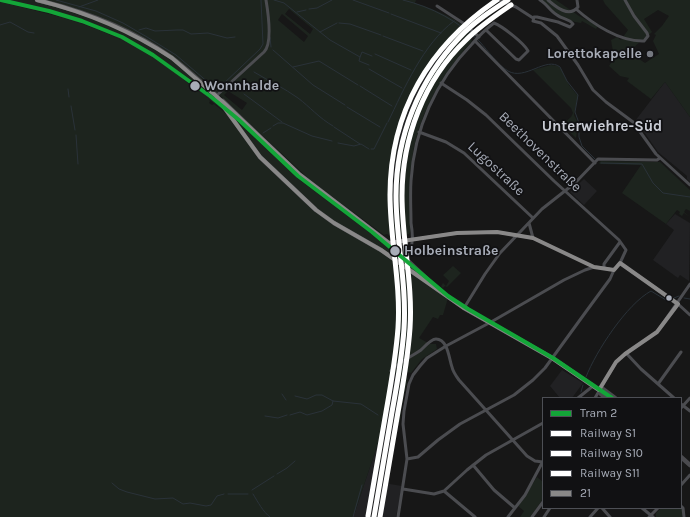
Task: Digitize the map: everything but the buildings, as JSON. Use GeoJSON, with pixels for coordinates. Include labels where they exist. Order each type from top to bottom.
{"type":"FeatureCollection","features":[{"type":"Feature","properties":{"kind":"main road"},"geometry":{"type":"LineString","coordinates":[[37,0],[83,13],[111,24],[136,36],[171,57],[195,76],[304,178],[389,243],[408,259],[432,284]]}},
{"type":"Feature","properties":{"kind":"main road"},"geometry":{"type":"LineString","coordinates":[[216,96],[260,156],[316,210],[334,223],[381,250],[432,284],[464,308],[552,358],[599,390],[605,397]]}},
{"type":"Feature","properties":{"kind":"main road"},"geometry":{"type":"LineString","coordinates":[[236,123],[239,120],[244,121]]}},
{"type":"Feature","properties":{"kind":"main road"},"geometry":{"type":"LineString","coordinates":[[599,390],[603,389],[614,397]]}},
{"type":"Feature","properties":{"kind":"main road"},"geometry":{"type":"LineString","coordinates":[[682,458],[690,464]]}},
{"type":"Feature","properties":{"kind":"street"},"geometry":{"type":"LineString","coordinates":[[216,96],[268,47],[266,0]]}},
{"type":"Feature","properties":{"kind":"street"},"geometry":{"type":"LineString","coordinates":[[500,0],[516,7],[532,18],[534,22],[541,23],[557,36],[578,65],[593,90],[606,102],[633,122],[653,151],[690,185]]}},
{"type":"Feature","properties":{"kind":"street"},"geometry":{"type":"LineString","coordinates":[[532,18],[537,17],[558,22],[570,27],[573,24],[558,16],[547,4],[540,0]]}},
{"type":"Feature","properties":{"kind":"street"},"geometry":{"type":"LineString","coordinates":[[548,0],[564,11],[573,12],[576,9],[578,3],[577,0]]}},
{"type":"Feature","properties":{"kind":"street"},"geometry":{"type":"LineString","coordinates":[[576,9],[614,35],[644,41],[648,36],[647,33],[634,16],[626,0]]}},
{"type":"Feature","properties":{"kind":"street"},"geometry":{"type":"LineString","coordinates":[[437,6],[463,23],[596,161]]}},
{"type":"Feature","properties":{"kind":"street"},"geometry":{"type":"LineString","coordinates":[[408,259],[413,240],[410,196],[414,153],[419,132],[430,102],[441,82],[459,58],[477,39],[486,30],[492,24],[496,24],[525,47],[527,52],[519,60],[516,60],[486,30]]}},
{"type":"Feature","properties":{"kind":"street","name":"Beethovenstraße"},"geometry":{"type":"LineString","coordinates":[[441,82],[486,115],[564,191],[620,242]]}},
{"type":"Feature","properties":{"kind":"street","name":"Lugostraße"},"geometry":{"type":"LineString","coordinates":[[419,132],[446,142],[469,157],[533,218]]}},
{"type":"Feature","properties":{"kind":"street"},"geometry":{"type":"LineString","coordinates":[[464,308],[500,253],[542,209],[596,161],[657,160],[660,158]]}},
{"type":"Feature","properties":{"kind":"street"},"geometry":{"type":"LineString","coordinates":[[529,223],[532,238]]}},
{"type":"Feature","properties":{"kind":"street"},"geometry":{"type":"LineString","coordinates":[[389,243],[468,232],[496,232],[532,238],[594,268]]}},
{"type":"Feature","properties":{"kind":"street"},"geometry":{"type":"LineString","coordinates":[[407,459],[418,457],[449,432],[525,388],[545,368],[620,263],[626,250],[620,242],[604,264],[604,268]]}},
{"type":"Feature","properties":{"kind":"street"},"geometry":{"type":"LineString","coordinates":[[620,263],[678,304],[690,316]]}},
{"type":"Feature","properties":{"kind":"street"},"geometry":{"type":"LineString","coordinates":[[398,517],[407,459],[404,432],[404,411],[409,384],[416,371],[424,361],[446,346],[564,280],[585,270],[594,268],[614,270]]}},
{"type":"Feature","properties":{"kind":"street"},"geometry":{"type":"LineString","coordinates":[[596,397],[616,362],[626,353],[654,335],[678,304],[690,284]]}},
{"type":"Feature","properties":{"kind":"street"},"geometry":{"type":"LineString","coordinates":[[391,371],[434,340],[439,340],[446,346],[455,375],[512,440],[531,459],[542,462],[525,495],[508,517]]}},
{"type":"Feature","properties":{"kind":"street"},"geometry":{"type":"LineString","coordinates":[[658,384],[681,352]]}},
{"type":"Feature","properties":{"kind":"street"},"geometry":{"type":"LineString","coordinates":[[626,353],[640,369],[673,397]]}},
{"type":"Feature","properties":{"kind":"street"},"geometry":{"type":"LineString","coordinates":[[579,397],[593,386]]}},
{"type":"Feature","properties":{"kind":"street"},"geometry":{"type":"LineString","coordinates":[[690,398],[682,406],[690,411]]}},
{"type":"Feature","properties":{"kind":"street"},"geometry":{"type":"LineString","coordinates":[[403,489],[434,494],[444,491],[473,465],[491,452],[542,424]]}},
{"type":"Feature","properties":{"kind":"street"},"geometry":{"type":"LineString","coordinates":[[473,465],[494,490],[515,508]]}},
{"type":"Feature","properties":{"kind":"street"},"geometry":{"type":"LineString","coordinates":[[682,484],[690,476]]}},
{"type":"Feature","properties":{"kind":"street"},"geometry":{"type":"LineString","coordinates":[[444,491],[475,517]]}},
{"type":"Feature","properties":{"kind":"street"},"geometry":{"type":"LineString","coordinates":[[532,517],[542,503]]}},
{"type":"Feature","properties":{"kind":"street"},"geometry":{"type":"LineString","coordinates":[[682,507],[684,508],[684,517]]}},
{"type":"Feature","properties":{"kind":"street"},"geometry":{"type":"LineString","coordinates":[[590,517],[597,509]]}},
{"type":"Feature","properties":{"kind":"street"},"geometry":{"type":"LineString","coordinates":[[603,509],[610,517]]}},
{"type":"Feature","properties":{"kind":"street"},"geometry":{"type":"LineString","coordinates":[[643,509],[651,516]]}},
{"type":"Feature","properties":{"kind":"shaded area"},"geometry":{"type":"Polygon","coordinates":[[[0,0],[50,10],[82,20],[122,36],[154,54],[210,95],[238,118],[280,158],[373,232],[425,277],[417,273],[370,233],[297,178],[240,123],[194,88],[194,86],[162,63],[101,30],[48,13],[0,2],[0,0]]]}},
{"type":"Feature","properties":{"kind":"shaded area"},"geometry":{"type":"Polygon","coordinates":[[[5,0],[416,0],[415,3],[446,15],[460,23],[474,34],[470,37],[472,41],[459,56],[437,88],[421,122],[412,159],[410,179],[411,231],[409,234],[400,236],[397,206],[397,175],[403,139],[414,106],[422,89],[431,74],[453,45],[450,42],[438,55],[428,70],[411,104],[404,122],[395,158],[393,191],[396,237],[392,237],[387,234],[384,235],[311,181],[213,89],[209,93],[133,42],[116,34],[63,14],[5,0]],[[289,9],[285,14],[310,34],[313,29],[289,9]],[[282,14],[278,20],[304,42],[308,36],[282,14]],[[228,91],[224,95],[242,110],[247,103],[228,91]]]}},
{"type":"Feature","properties":{"kind":"shaded area"},"geometry":{"type":"Polygon","coordinates":[[[542,0],[556,0],[579,16],[598,26],[596,29],[582,21],[581,23],[578,23],[562,17],[542,0]]]}},
{"type":"Feature","properties":{"kind":"shaded area"},"geometry":{"type":"Polygon","coordinates":[[[603,0],[690,0],[690,117],[665,82],[651,99],[627,81],[629,78],[620,76],[609,66],[614,58],[611,40],[617,37],[621,40],[628,30],[603,0]],[[658,10],[644,19],[652,32],[633,50],[634,54],[645,63],[659,54],[653,41],[656,35],[654,34],[669,16],[658,10]]]}},
{"type":"Feature","properties":{"kind":"shaded area"},"geometry":{"type":"Polygon","coordinates":[[[0,2],[55,16],[107,33],[150,55],[208,98],[210,101],[209,103],[212,105],[214,104],[239,123],[297,178],[370,233],[448,298],[443,315],[440,315],[438,319],[433,317],[419,338],[430,344],[436,344],[437,349],[422,359],[411,373],[407,372],[405,376],[408,378],[400,422],[395,423],[401,374],[394,373],[386,419],[352,517],[0,517],[0,2]]]}},
{"type":"Feature","properties":{"kind":"shaded area"},"geometry":{"type":"Polygon","coordinates":[[[450,42],[455,47],[448,65],[414,130],[402,205],[404,236],[392,237],[388,163],[417,74],[450,42]]]}},
{"type":"Feature","properties":{"kind":"shaded area"},"geometry":{"type":"Polygon","coordinates":[[[551,65],[558,66],[561,69],[569,85],[578,96],[574,115],[578,123],[576,138],[562,125],[571,117],[573,113],[571,108],[533,70],[551,65]]]}},
{"type":"Feature","properties":{"kind":"shaded area"},"geometry":{"type":"Polygon","coordinates":[[[665,82],[690,117],[690,182],[687,179],[687,176],[658,152],[635,121],[665,82]]]}},
{"type":"Feature","properties":{"kind":"shaded area"},"geometry":{"type":"Polygon","coordinates":[[[601,161],[660,162],[690,190],[690,211],[686,209],[684,212],[690,217],[684,213],[682,216],[677,210],[666,224],[622,193],[641,165],[600,164],[599,163],[601,161]]]}},
{"type":"Feature","properties":{"kind":"shaded area"},"geometry":{"type":"Polygon","coordinates":[[[584,179],[597,191],[584,205],[570,192],[584,179]]]}},
{"type":"Feature","properties":{"kind":"shaded area"},"geometry":{"type":"Polygon","coordinates":[[[675,214],[690,223],[689,281],[680,275],[678,278],[653,260],[674,230],[666,224],[675,214]]]}},
{"type":"Feature","properties":{"kind":"shaded area"},"geometry":{"type":"Polygon","coordinates":[[[453,266],[461,273],[447,287],[445,286],[443,288],[441,286],[443,283],[446,286],[449,281],[443,275],[453,266]]]}},
{"type":"Feature","properties":{"kind":"shaded area"},"geometry":{"type":"Polygon","coordinates":[[[562,370],[583,383],[573,397],[559,397],[550,386],[562,370]]]}},
{"type":"Feature","properties":{"kind":"shaded area"},"geometry":{"type":"Polygon","coordinates":[[[395,373],[401,374],[395,423],[384,483],[402,486],[396,517],[352,517],[386,419],[395,373]]]}},
{"type":"Feature","properties":{"kind":"shaded area"},"geometry":{"type":"Polygon","coordinates":[[[537,477],[542,481],[542,500],[530,517],[520,517],[524,511],[518,506],[537,477]]]}},
{"type":"Feature","properties":{"kind":"shaded area"},"geometry":{"type":"Polygon","coordinates":[[[660,509],[682,509],[683,511],[682,517],[656,517],[656,513],[660,509]]]}},
{"type":"Feature","properties":{"kind":"waterway"},"geometry":{"type":"LineString","coordinates":[[56,0],[96,11],[123,23],[176,55],[216,89]]}},
{"type":"Feature","properties":{"kind":"waterway"},"geometry":{"type":"LineString","coordinates":[[79,7],[98,0]]}},
{"type":"Feature","properties":{"kind":"waterway"},"geometry":{"type":"LineString","coordinates":[[221,86],[260,49],[263,44],[261,0]]}},
{"type":"Feature","properties":{"kind":"waterway"},"geometry":{"type":"LineString","coordinates":[[274,0],[284,3],[330,40],[360,57],[362,52],[372,56]]}},
{"type":"Feature","properties":{"kind":"waterway"},"geometry":{"type":"LineString","coordinates":[[309,9],[317,8],[332,0]]}},
{"type":"Feature","properties":{"kind":"waterway"},"geometry":{"type":"LineString","coordinates":[[353,0],[389,13]]}},
{"type":"Feature","properties":{"kind":"waterway"},"geometry":{"type":"LineString","coordinates":[[403,0],[434,11],[454,21],[472,34],[497,62],[508,71],[521,73],[548,64],[554,64],[560,67],[567,81],[578,95],[575,112],[579,123],[579,137],[582,146],[595,159]]}},
{"type":"Feature","properties":{"kind":"waterway"},"geometry":{"type":"LineString","coordinates":[[297,12],[306,10]]}},
{"type":"Feature","properties":{"kind":"waterway"},"geometry":{"type":"LineString","coordinates":[[391,14],[441,33]]}},
{"type":"Feature","properties":{"kind":"waterway"},"geometry":{"type":"LineString","coordinates":[[388,122],[415,68],[424,54],[433,42],[454,21]]}},
{"type":"Feature","properties":{"kind":"waterway"},"geometry":{"type":"LineString","coordinates":[[0,25],[10,22],[28,32],[34,33]]}},
{"type":"Feature","properties":{"kind":"waterway"},"geometry":{"type":"LineString","coordinates":[[320,32],[337,23]]}},
{"type":"Feature","properties":{"kind":"waterway"},"geometry":{"type":"LineString","coordinates":[[339,23],[350,24],[381,35]]}},
{"type":"Feature","properties":{"kind":"waterway"},"geometry":{"type":"LineString","coordinates":[[139,30],[146,28],[155,31],[183,30],[191,34],[208,33],[227,38],[235,37]]}},
{"type":"Feature","properties":{"kind":"waterway"},"geometry":{"type":"LineString","coordinates":[[383,36],[423,51]]}},
{"type":"Feature","properties":{"kind":"waterway"},"geometry":{"type":"LineString","coordinates":[[270,37],[271,47]]}},
{"type":"Feature","properties":{"kind":"waterway"},"geometry":{"type":"LineString","coordinates":[[273,50],[313,85],[345,105]]}},
{"type":"Feature","properties":{"kind":"waterway"},"geometry":{"type":"LineString","coordinates":[[375,54],[411,70]]}},
{"type":"Feature","properties":{"kind":"waterway"},"geometry":{"type":"LineString","coordinates":[[360,57],[359,61],[369,65]]}},
{"type":"Feature","properties":{"kind":"waterway"},"geometry":{"type":"LineString","coordinates":[[293,67],[319,61],[358,85]]}},
{"type":"Feature","properties":{"kind":"waterway"},"geometry":{"type":"LineString","coordinates":[[369,69],[402,88]]}},
{"type":"Feature","properties":{"kind":"waterway"},"geometry":{"type":"LineString","coordinates":[[254,72],[298,98],[323,120],[333,126]]}},
{"type":"Feature","properties":{"kind":"waterway"},"geometry":{"type":"LineString","coordinates":[[360,86],[392,106]]}},
{"type":"Feature","properties":{"kind":"waterway"},"geometry":{"type":"LineString","coordinates":[[68,89],[69,97]]}},
{"type":"Feature","properties":{"kind":"waterway"},"geometry":{"type":"LineString","coordinates":[[244,94],[282,122]]}},
{"type":"Feature","properties":{"kind":"waterway"},"geometry":{"type":"LineString","coordinates":[[71,106],[75,130]]}},
{"type":"Feature","properties":{"kind":"waterway"},"geometry":{"type":"LineString","coordinates":[[347,107],[380,127]]}},
{"type":"Feature","properties":{"kind":"waterway"},"geometry":{"type":"LineString","coordinates":[[273,126],[278,123],[283,123],[312,136],[332,141]]}},
{"type":"Feature","properties":{"kind":"waterway"},"geometry":{"type":"LineString","coordinates":[[371,149],[374,149],[387,123]]}},
{"type":"Feature","properties":{"kind":"waterway"},"geometry":{"type":"LineString","coordinates":[[334,127],[360,144]]}},
{"type":"Feature","properties":{"kind":"waterway"},"geometry":{"type":"LineString","coordinates":[[263,133],[271,128]]}},
{"type":"Feature","properties":{"kind":"waterway"},"geometry":{"type":"LineString","coordinates":[[76,135],[78,164]]}},
{"type":"Feature","properties":{"kind":"waterway"},"geometry":{"type":"LineString","coordinates":[[338,143],[354,146],[361,144],[369,149]]}},
{"type":"Feature","properties":{"kind":"waterway"},"geometry":{"type":"LineString","coordinates":[[601,163],[642,164],[653,183],[663,193],[690,197]]}},
{"type":"Feature","properties":{"kind":"waterway"},"geometry":{"type":"LineString","coordinates":[[586,377],[597,354],[613,329],[632,306],[651,291],[666,300],[669,300]]}},
{"type":"Feature","properties":{"kind":"waterway"},"geometry":{"type":"LineString","coordinates":[[674,298],[679,296]]}},
{"type":"Feature","properties":{"kind":"waterway"},"geometry":{"type":"LineString","coordinates":[[684,298],[690,299]]}},
{"type":"Feature","properties":{"kind":"waterway"},"geometry":{"type":"LineString","coordinates":[[581,392],[583,385]]}},
{"type":"Feature","properties":{"kind":"waterway"},"geometry":{"type":"LineString","coordinates":[[282,394],[286,400]]}},
{"type":"Feature","properties":{"kind":"waterway"},"geometry":{"type":"LineString","coordinates":[[295,396],[307,399],[316,395],[322,395],[333,401],[361,404],[378,415]]}},
{"type":"Feature","properties":{"kind":"waterway"},"geometry":{"type":"LineString","coordinates":[[290,415],[300,412],[307,415],[322,411],[332,405],[333,401]]}},
{"type":"Feature","properties":{"kind":"waterway"},"geometry":{"type":"LineString","coordinates":[[265,416],[278,418],[287,415]]}},
{"type":"Feature","properties":{"kind":"waterway"},"geometry":{"type":"LineString","coordinates":[[277,474],[295,461]]}},
{"type":"Feature","properties":{"kind":"waterway"},"geometry":{"type":"LineString","coordinates":[[252,490],[274,476]]}},
{"type":"Feature","properties":{"kind":"waterway"},"geometry":{"type":"LineString","coordinates":[[112,483],[119,489],[127,492],[155,499],[173,498],[183,504],[190,503],[206,506],[211,505],[217,496],[224,494]]}},
{"type":"Feature","properties":{"kind":"waterway"},"geometry":{"type":"LineString","coordinates":[[353,517],[362,485]]}},
{"type":"Feature","properties":{"kind":"waterway"},"geometry":{"type":"LineString","coordinates":[[228,494],[248,494]]}},
{"type":"Feature","properties":{"kind":"waterway"},"geometry":{"type":"LineString","coordinates":[[253,494],[263,510],[270,517]]}},
{"type":"Feature","properties":{"kind":"tram line","name":"2"},"geometry":{"type":"LineString","coordinates":[[1,0],[49,11],[82,21],[122,37],[153,55],[210,96],[239,120],[298,176],[372,232],[448,296],[553,358],[611,397]]}},
{"type":"Feature","properties":{"kind":"rail line","name":"S11"},"geometry":{"type":"LineString","coordinates":[[368,516],[396,349],[398,328],[399,311],[397,278],[390,212],[392,165],[397,136],[406,109],[418,84],[433,60],[452,38],[473,18],[497,0]]}},
{"type":"Feature","properties":{"kind":"rail line","name":"S1"},"geometry":{"type":"LineString","coordinates":[[374,517],[399,371],[404,329],[404,295],[396,213],[396,196],[400,152],[405,131],[422,90],[445,54],[471,26],[508,0]]}},
{"type":"Feature","properties":{"kind":"rail line","name":"S10"},"geometry":{"type":"LineString","coordinates":[[380,517],[408,350],[410,328],[411,312],[409,278],[402,212],[402,196],[403,174],[411,132],[418,111],[427,92],[438,73],[451,56],[477,30],[511,5]]}},
{"type":"Feature","properties":{"kind":"transit line","name":"21"},"geometry":{"type":"LineString","coordinates":[[37,0],[73,10],[107,23],[140,39],[172,58]]}},
{"type":"Feature","properties":{"kind":"transit line","name":"21"},"geometry":{"type":"LineString","coordinates":[[172,58],[223,102],[299,174],[389,243],[457,233],[497,232],[533,238],[594,267],[614,270],[620,263],[678,304],[657,332],[616,362],[599,390],[552,358],[464,308],[381,250],[334,223],[316,210],[260,157],[216,96],[172,58]]}},
{"type":"Feature","properties":{"kind":"place","name":"Lorettokapelle"},"geometry":{"type":"Point","coordinates":[650,54]}},
{"type":"Feature","properties":{"kind":"place","name":"Wonnhalde"},"geometry":{"type":"Point","coordinates":[195,86]}},
{"type":"Feature","properties":{"kind":"place","name":"Holbeinstraße"},"geometry":{"type":"Point","coordinates":[395,251]}},
{"type":"Feature","properties":{"kind":"district","name":"Unterwiehre-Süd"},"geometry":{"type":"Point","coordinates":[602,127]}}]}
